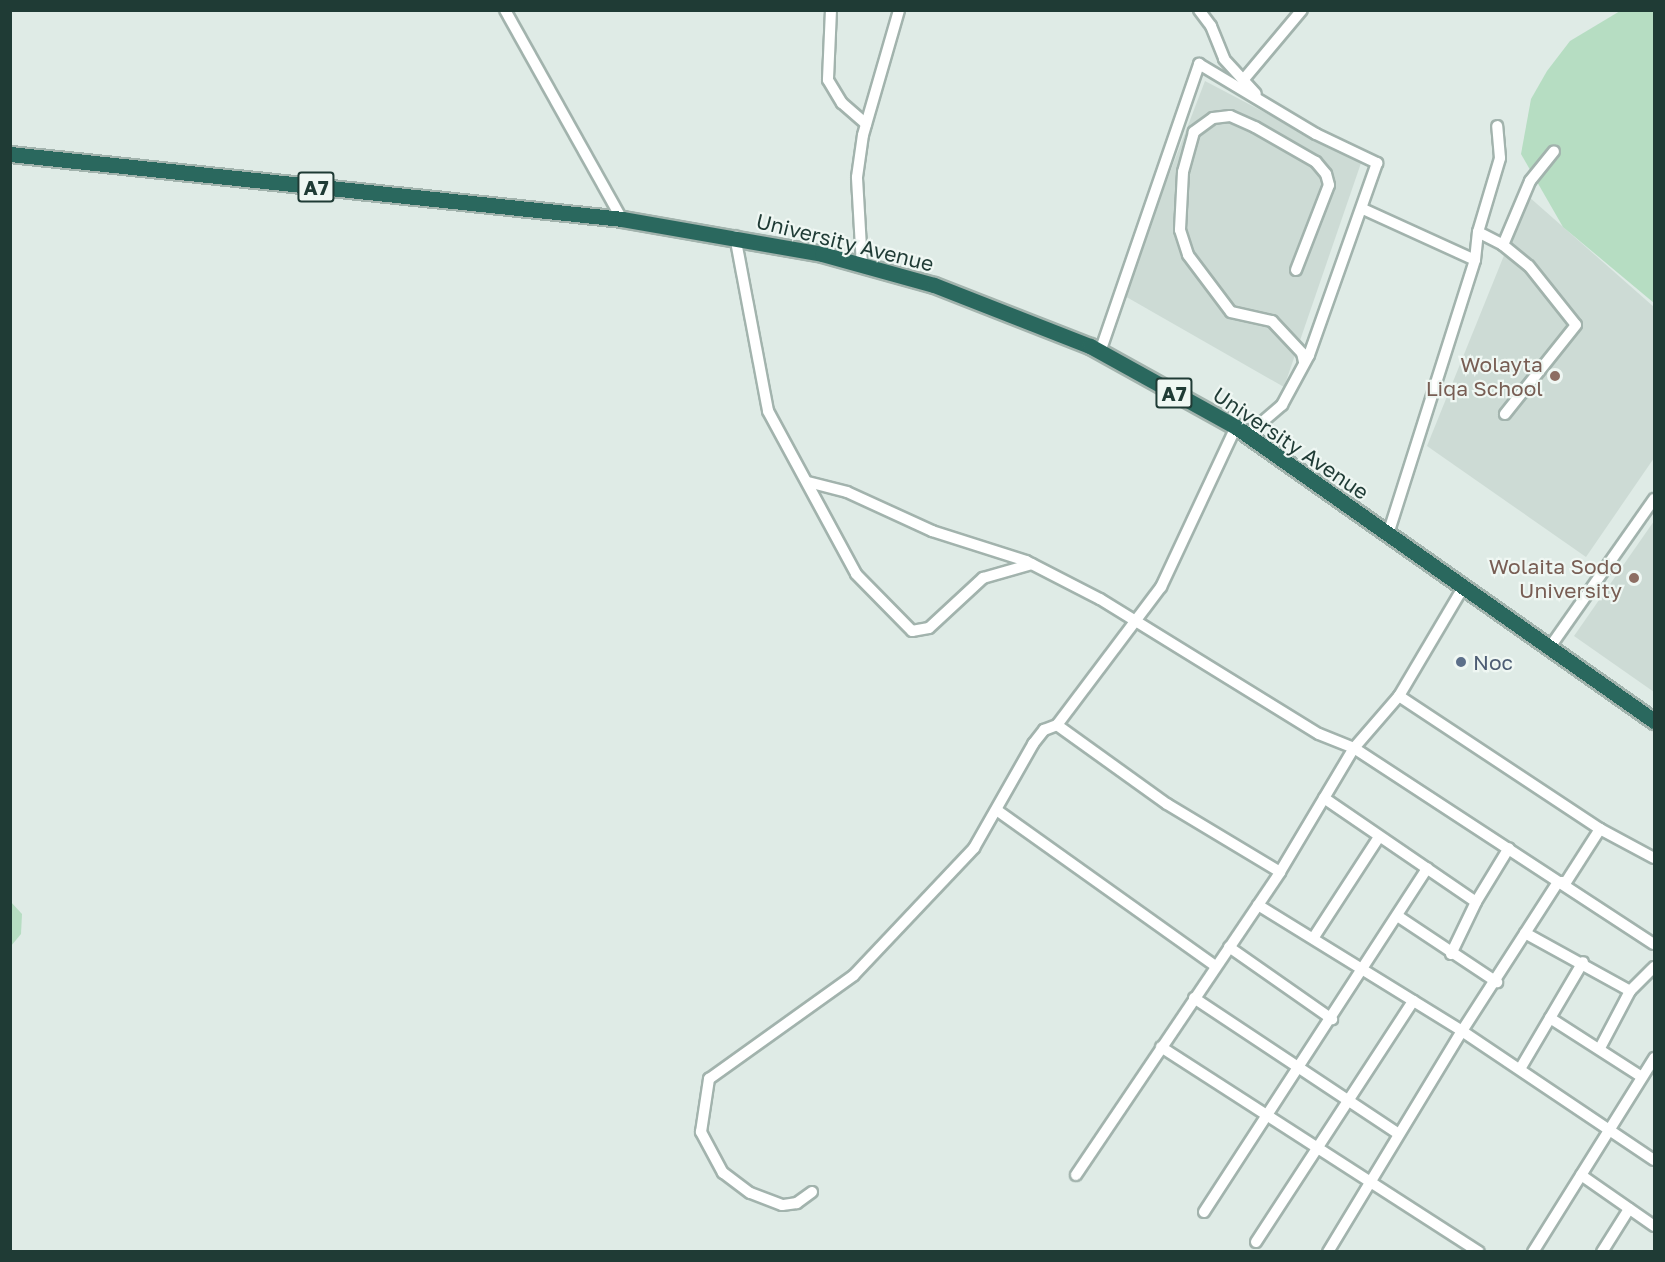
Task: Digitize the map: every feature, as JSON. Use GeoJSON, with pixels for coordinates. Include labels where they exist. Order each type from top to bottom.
{"type":"FeatureCollection","features":[{"type":"Feature","properties":{"kind":"highway","name":"A7"},"geometry":{"type":"LineString","coordinates":[[10,154],[622,219]]}},
{"type":"Feature","properties":{"kind":"highway","name":"University Avenue"},"geometry":{"type":"LineString","coordinates":[[622,219],[735,236],[862,265],[934,285],[1100,352],[1242,431],[1654,721]]}},
{"type":"Feature","properties":{"kind":"street"},"geometry":{"type":"LineString","coordinates":[[505,10],[622,219]]}},
{"type":"Feature","properties":{"kind":"street"},"geometry":{"type":"LineString","coordinates":[[831,10],[828,80],[842,103],[866,124]]}},
{"type":"Feature","properties":{"kind":"street"},"geometry":{"type":"LineString","coordinates":[[862,265],[857,177],[866,124],[899,10]]}},
{"type":"Feature","properties":{"kind":"street"},"geometry":{"type":"LineString","coordinates":[[1199,10],[1211,26],[1224,58],[1261,101]]}},
{"type":"Feature","properties":{"kind":"street"},"geometry":{"type":"LineString","coordinates":[[1244,79],[1302,10]]}},
{"type":"Feature","properties":{"kind":"street"},"geometry":{"type":"LineString","coordinates":[[812,1192],[797,1203],[782,1205],[750,1193],[723,1173],[701,1132],[709,1079],[854,975],[974,848],[998,811],[1033,744],[1044,730],[1057,725],[1161,587],[1242,431],[1282,405],[1304,362],[1363,209],[1377,163],[1261,101],[1199,64],[1100,352]]}},
{"type":"Feature","properties":{"kind":"street"},"geometry":{"type":"LineString","coordinates":[[1296,270],[1329,185],[1326,174],[1316,162],[1255,126],[1230,116],[1213,118],[1194,132],[1183,171],[1180,230],[1188,255],[1231,312],[1272,321],[1302,353],[1304,362]]}},
{"type":"Feature","properties":{"kind":"street"},"geometry":{"type":"LineString","coordinates":[[1388,534],[1475,260],[1478,232],[1500,158],[1497,126]]}},
{"type":"Feature","properties":{"kind":"street"},"geometry":{"type":"LineString","coordinates":[[1503,245],[1530,181],[1554,151]]}},
{"type":"Feature","properties":{"kind":"street"},"geometry":{"type":"LineString","coordinates":[[1363,209],[1475,260]]}},
{"type":"Feature","properties":{"kind":"street"},"geometry":{"type":"LineString","coordinates":[[1478,232],[1503,245],[1529,266],[1576,325],[1505,414]]}},
{"type":"Feature","properties":{"kind":"street"},"geometry":{"type":"LineString","coordinates":[[735,236],[768,411],[856,574],[912,631],[929,628],[983,578],[1032,564]]}},
{"type":"Feature","properties":{"kind":"street"},"geometry":{"type":"LineString","coordinates":[[808,482],[847,492],[932,531],[1032,564],[1135,621],[1319,734],[1354,748],[1654,944]]}},
{"type":"Feature","properties":{"kind":"street"},"geometry":{"type":"LineString","coordinates":[[1550,647],[1654,499]]}},
{"type":"Feature","properties":{"kind":"street"},"geometry":{"type":"LineString","coordinates":[[1076,1175],[1214,965],[1229,947],[1280,872],[1354,748],[1399,696],[1464,586]]}},
{"type":"Feature","properties":{"kind":"street"},"geometry":{"type":"LineString","coordinates":[[1399,696],[1600,829],[1654,858]]}},
{"type":"Feature","properties":{"kind":"street"},"geometry":{"type":"LineString","coordinates":[[1057,725],[1167,804],[1280,872]]}},
{"type":"Feature","properties":{"kind":"street"},"geometry":{"type":"LineString","coordinates":[[1324,798],[1476,902]]}},
{"type":"Feature","properties":{"kind":"street"},"geometry":{"type":"LineString","coordinates":[[998,811],[1214,965]]}},
{"type":"Feature","properties":{"kind":"street"},"geometry":{"type":"LineString","coordinates":[[1558,882],[1566,882],[1600,829]]}},
{"type":"Feature","properties":{"kind":"street"},"geometry":{"type":"LineString","coordinates":[[1314,937],[1379,837]]}},
{"type":"Feature","properties":{"kind":"street"},"geometry":{"type":"LineString","coordinates":[[1451,954],[1476,902],[1509,848]]}},
{"type":"Feature","properties":{"kind":"street"},"geometry":{"type":"LineString","coordinates":[[1204,1212],[1399,916],[1427,868]]}},
{"type":"Feature","properties":{"kind":"street"},"geometry":{"type":"LineString","coordinates":[[1328,1251],[1397,1133],[1462,1031],[1497,982],[1558,882]]}},
{"type":"Feature","properties":{"kind":"street"},"geometry":{"type":"LineString","coordinates":[[1258,905],[1314,937],[1362,971],[1462,1031],[1654,1160]]}},
{"type":"Feature","properties":{"kind":"street"},"geometry":{"type":"LineString","coordinates":[[1399,916],[1451,954],[1497,982]]}},
{"type":"Feature","properties":{"kind":"street"},"geometry":{"type":"LineString","coordinates":[[1526,933],[1583,962],[1630,991]]}},
{"type":"Feature","properties":{"kind":"street"},"geometry":{"type":"LineString","coordinates":[[1229,947],[1332,1019]]}},
{"type":"Feature","properties":{"kind":"street"},"geometry":{"type":"LineString","coordinates":[[1520,1069],[1583,962]]}},
{"type":"Feature","properties":{"kind":"street"},"geometry":{"type":"LineString","coordinates":[[1600,1048],[1630,991],[1654,968]]}},
{"type":"Feature","properties":{"kind":"street"},"geometry":{"type":"LineString","coordinates":[[1194,998],[1397,1133]]}},
{"type":"Feature","properties":{"kind":"street"},"geometry":{"type":"LineString","coordinates":[[1256,1242],[1351,1102],[1413,1001]]}},
{"type":"Feature","properties":{"kind":"street"},"geometry":{"type":"LineString","coordinates":[[1550,1018],[1642,1077]]}},
{"type":"Feature","properties":{"kind":"street"},"geometry":{"type":"LineString","coordinates":[[1161,1047],[1317,1150],[1479,1251]]}},
{"type":"Feature","properties":{"kind":"street"},"geometry":{"type":"LineString","coordinates":[[1533,1251],[1611,1131],[1654,1058]]}},
{"type":"Feature","properties":{"kind":"street"},"geometry":{"type":"LineString","coordinates":[[1581,1175],[1654,1226]]}},
{"type":"Feature","properties":{"kind":"street"},"geometry":{"type":"LineString","coordinates":[[1602,1251],[1629,1209]]}},
{"type":"Feature","properties":{"kind":"shaded area"},"geometry":{"type":"Polygon","coordinates":[[[1205,81],[1361,163],[1284,387],[1123,295],[1205,81]]]}},
{"type":"Feature","properties":{"kind":"shaded area","name":"Wolayta Liqa School"},"geometry":{"type":"Polygon","coordinates":[[[1528,196],[1654,307],[1654,458],[1586,557],[1427,446],[1528,196]]]}},
{"type":"Feature","properties":{"kind":"shaded area","name":"Wolaita Sodo University"},"geometry":{"type":"Polygon","coordinates":[[[1654,521],[1654,692],[1574,636],[1654,521]]]}},
{"type":"Feature","properties":{"kind":"green space"},"geometry":{"type":"Polygon","coordinates":[[[1620,11],[1654,11],[1654,303],[1563,227],[1521,154],[1531,99],[1547,71],[1570,41],[1620,11]]]}},
{"type":"Feature","properties":{"kind":"green space"},"geometry":{"type":"Polygon","coordinates":[[[10,901],[22,914],[21,934],[11,946],[10,901]]]}},
{"type":"Feature","properties":{"kind":"place","name":"Wolayta Liqa School"},"geometry":{"type":"Point","coordinates":[1555,376]}},
{"type":"Feature","properties":{"kind":"place","name":"Wolaita Sodo University"},"geometry":{"type":"Point","coordinates":[1634,578]}},
{"type":"Feature","properties":{"kind":"place","name":"Noc"},"geometry":{"type":"Point","coordinates":[1461,662]}}]}
